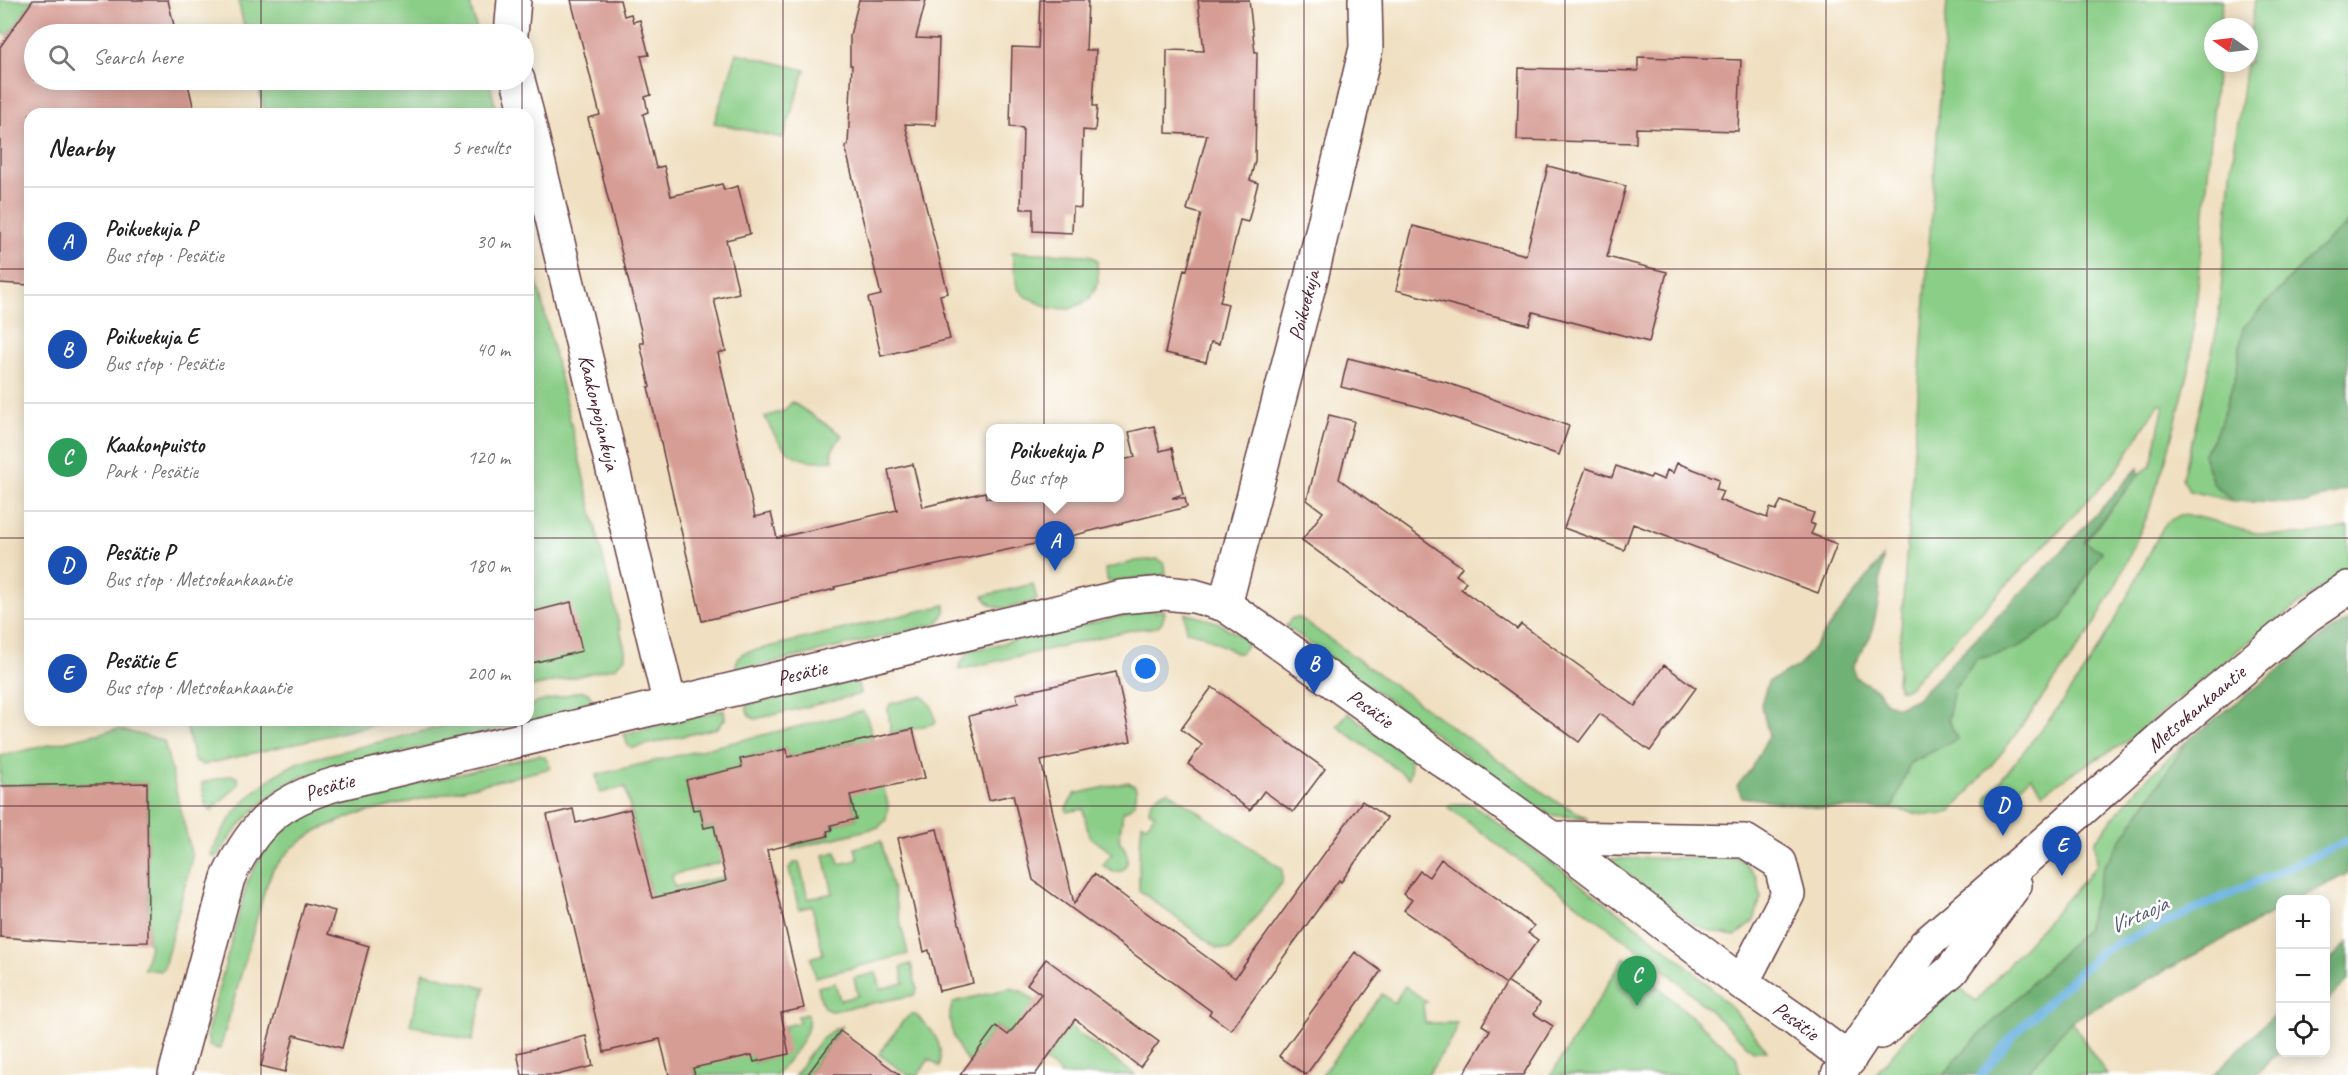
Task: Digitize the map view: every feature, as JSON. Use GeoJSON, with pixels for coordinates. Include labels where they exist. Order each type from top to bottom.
{"type":"FeatureCollection","features":[{"type":"Feature","properties":{"kind":"street"},"geometry":{"type":"LineString","coordinates":[[512,24],[514,0]]}},
{"type":"Feature","properties":{"kind":"street","name":"Poikuekuja"},"geometry":{"type":"LineString","coordinates":[[1225,605],[1311,278],[1366,48],[1365,0]]}},
{"type":"Feature","properties":{"kind":"street"},"geometry":{"type":"LineString","coordinates":[[521,90],[525,108]]}},
{"type":"Feature","properties":{"kind":"street","name":"Kaakonpojankuja"},"geometry":{"type":"LineString","coordinates":[[534,143],[670,705]]}},
{"type":"Feature","properties":{"kind":"street","name":"Metsokankaantie"},"geometry":{"type":"LineString","coordinates":[[1843,1068],[1952,970],[2050,837],[2177,724],[2308,615],[2348,588]]}},
{"type":"Feature","properties":{"kind":"street","name":"Pesätie"},"geometry":{"type":"LineString","coordinates":[[175,1075],[228,878],[239,852],[256,830],[290,801],[307,792],[1120,597],[1141,594],[1194,596],[1225,605],[1551,838],[1742,983],[1797,1021],[1843,1068]]}},
{"type":"Feature","properties":{"kind":"street"},"geometry":{"type":"LineString","coordinates":[[1551,838],[1745,841],[1780,863],[1788,894],[1742,983]]}},
{"type":"Feature","properties":{"kind":"green space"},"geometry":{"type":"Polygon","coordinates":[[[0,0],[33,0],[8,36],[0,31],[0,0]]]}},
{"type":"Feature","properties":{"kind":"green space"},"geometry":{"type":"Polygon","coordinates":[[[238,0],[469,0],[475,24],[244,24],[238,0]]]}},
{"type":"Feature","properties":{"kind":"green space"},"geometry":{"type":"Polygon","coordinates":[[[1947,0],[2223,0],[2220,18],[2204,18],[2204,72],[2216,72],[2202,248],[2189,370],[2166,459],[2148,514],[2120,577],[2090,632],[2004,750],[1953,810],[1932,815],[1892,809],[1910,763],[1957,739],[1948,719],[1954,688],[1977,659],[2016,649],[2102,552],[2084,543],[2139,474],[2151,466],[2164,404],[2160,403],[2115,472],[1909,687],[1899,689],[1897,683],[1947,0]]]}},
{"type":"Feature","properties":{"kind":"green space"},"geometry":{"type":"Polygon","coordinates":[[[2255,0],[2348,0],[2348,223],[2314,253],[2243,328],[2236,375],[2218,430],[2203,455],[2213,483],[2233,501],[2190,491],[2182,478],[2218,324],[2231,174],[2245,72],[2258,72],[2258,18],[2252,18],[2255,0]]]}},
{"type":"Feature","properties":{"kind":"green space"},"geometry":{"type":"Polygon","coordinates":[[[737,53],[805,70],[783,138],[714,123],[737,53]]]}},
{"type":"Feature","properties":{"kind":"green space"},"geometry":{"type":"Polygon","coordinates":[[[259,90],[491,90],[496,108],[264,108],[259,90]]]}},
{"type":"Feature","properties":{"kind":"green space"},"geometry":{"type":"Polygon","coordinates":[[[2348,223],[2348,489],[2303,504],[2233,501],[2213,483],[2203,455],[2218,430],[2236,375],[2243,328],[2314,253],[2348,223]]]}},
{"type":"Feature","properties":{"kind":"green space"},"geometry":{"type":"Polygon","coordinates":[[[1012,252],[1089,255],[1097,260],[1098,283],[1089,300],[1070,309],[1049,308],[1025,296],[1017,288],[1012,252]]]}},
{"type":"Feature","properties":{"kind":"green space"},"geometry":{"type":"Polygon","coordinates":[[[534,269],[625,650],[625,657],[616,667],[534,687],[534,269]]]}},
{"type":"Feature","properties":{"kind":"green space"},"geometry":{"type":"Polygon","coordinates":[[[792,402],[842,435],[831,452],[833,460],[819,461],[798,457],[790,453],[776,438],[765,417],[784,411],[792,402]]]}},
{"type":"Feature","properties":{"kind":"green space"},"geometry":{"type":"Polygon","coordinates":[[[2138,468],[2139,474],[2084,542],[2102,551],[2062,619],[2016,649],[1977,659],[1954,688],[1948,719],[1957,739],[1910,763],[1892,809],[1820,808],[1742,797],[1737,786],[1751,769],[1769,735],[1761,704],[1768,682],[1799,666],[1883,557],[1878,604],[1871,635],[1853,666],[1855,677],[1879,691],[1886,703],[1898,707],[1916,699],[2068,545],[2138,468]]]}},
{"type":"Feature","properties":{"kind":"green space"},"geometry":{"type":"Polygon","coordinates":[[[2180,515],[2269,535],[2322,533],[2348,527],[2348,568],[2243,646],[2126,742],[2072,773],[2043,793],[2031,777],[1996,810],[1986,804],[1987,797],[2052,716],[2087,667],[2115,620],[2162,529],[2167,522],[2180,515]]]}},
{"type":"Feature","properties":{"kind":"green space"},"geometry":{"type":"Polygon","coordinates":[[[1158,559],[1165,565],[1166,575],[1108,582],[1105,569],[1136,561],[1158,559]]]}},
{"type":"Feature","properties":{"kind":"green space"},"geometry":{"type":"Polygon","coordinates":[[[1033,584],[1037,600],[1007,608],[994,606],[983,596],[1033,584]]]}},
{"type":"Feature","properties":{"kind":"green space"},"geometry":{"type":"Polygon","coordinates":[[[945,605],[945,612],[937,624],[737,671],[736,668],[737,661],[743,653],[945,605]]]}},
{"type":"Feature","properties":{"kind":"green space"},"geometry":{"type":"Polygon","coordinates":[[[1144,611],[1165,611],[1161,623],[1154,628],[1131,630],[959,670],[959,666],[969,651],[1144,611]]]}},
{"type":"Feature","properties":{"kind":"green space"},"geometry":{"type":"Polygon","coordinates":[[[1185,613],[1217,622],[1250,642],[1241,653],[1236,653],[1201,634],[1186,631],[1185,613]]]}},
{"type":"Feature","properties":{"kind":"green space"},"geometry":{"type":"Polygon","coordinates":[[[1292,618],[1300,618],[1554,800],[1588,818],[1550,815],[1534,806],[1286,626],[1292,618]]]}},
{"type":"Feature","properties":{"kind":"green space"},"geometry":{"type":"Polygon","coordinates":[[[2348,620],[2348,873],[2307,895],[2276,895],[2276,911],[2071,1021],[2025,1075],[1945,1075],[1955,1060],[2086,929],[2104,866],[2188,740],[2324,635],[2348,620]]]}},
{"type":"Feature","properties":{"kind":"green space"},"geometry":{"type":"Polygon","coordinates":[[[853,679],[857,682],[861,694],[755,719],[747,712],[746,705],[853,679]]]}},
{"type":"Feature","properties":{"kind":"green space"},"geometry":{"type":"Polygon","coordinates":[[[582,691],[588,693],[596,705],[534,720],[534,703],[582,691]]]}},
{"type":"Feature","properties":{"kind":"green space"},"geometry":{"type":"Polygon","coordinates":[[[923,696],[932,707],[936,723],[891,734],[888,709],[890,704],[923,696]]]}},
{"type":"Feature","properties":{"kind":"green space"},"geometry":{"type":"Polygon","coordinates":[[[724,710],[725,719],[717,728],[632,748],[628,746],[624,734],[724,710]]]}},
{"type":"Feature","properties":{"kind":"green space"},"geometry":{"type":"Polygon","coordinates":[[[863,711],[868,720],[888,805],[886,820],[879,827],[792,849],[790,839],[803,842],[828,836],[827,831],[832,830],[831,825],[856,819],[850,795],[859,765],[854,742],[788,757],[786,749],[740,759],[742,767],[686,780],[693,810],[700,809],[704,828],[714,826],[719,850],[735,859],[672,875],[674,887],[761,870],[771,874],[777,886],[753,892],[752,1055],[754,1062],[778,1056],[778,1034],[785,1032],[784,1026],[799,1023],[798,1016],[808,1014],[807,1031],[803,1039],[776,1075],[695,1075],[625,787],[600,793],[596,775],[863,711]]]}},
{"type":"Feature","properties":{"kind":"green space"},"geometry":{"type":"Polygon","coordinates":[[[1348,713],[1409,757],[1411,770],[1409,778],[1337,726],[1348,713]]]}},
{"type":"Feature","properties":{"kind":"green space"},"geometry":{"type":"Polygon","coordinates":[[[186,726],[368,726],[203,765],[194,760],[186,726]]]}},
{"type":"Feature","properties":{"kind":"green space"},"geometry":{"type":"Polygon","coordinates":[[[444,726],[510,726],[302,777],[276,792],[254,810],[214,857],[211,854],[218,839],[236,811],[258,788],[299,762],[444,726]]]}},
{"type":"Feature","properties":{"kind":"green space"},"geometry":{"type":"Polygon","coordinates":[[[118,729],[164,741],[192,857],[164,967],[161,971],[144,969],[150,946],[148,942],[147,783],[0,786],[0,756],[118,729]]]}},
{"type":"Feature","properties":{"kind":"green space"},"geometry":{"type":"Polygon","coordinates":[[[2188,740],[2104,866],[2086,929],[1955,1060],[1945,1075],[1875,1075],[1953,983],[1976,1001],[2097,865],[2095,841],[2140,785],[2188,740]]]}},
{"type":"Feature","properties":{"kind":"green space"},"geometry":{"type":"Polygon","coordinates":[[[539,755],[545,757],[551,768],[355,815],[318,830],[292,848],[273,869],[265,889],[220,1049],[209,1046],[207,1033],[247,883],[258,861],[270,845],[296,820],[341,802],[539,755]]]}},
{"type":"Feature","properties":{"kind":"green space"},"geometry":{"type":"Polygon","coordinates":[[[232,775],[238,778],[238,785],[211,811],[205,805],[202,783],[232,775]]]}},
{"type":"Feature","properties":{"kind":"green space"},"geometry":{"type":"Polygon","coordinates":[[[1128,782],[1135,786],[1136,798],[1133,805],[1123,812],[1119,840],[1128,859],[1122,871],[1113,872],[1103,865],[1112,853],[1089,836],[1083,809],[1067,812],[1066,808],[1075,794],[1128,782]]]}},
{"type":"Feature","properties":{"kind":"green space"},"geometry":{"type":"Polygon","coordinates":[[[1168,791],[1282,869],[1282,883],[1230,950],[1217,948],[1139,890],[1142,823],[1147,825],[1155,814],[1149,811],[1157,795],[1168,791]]]}},
{"type":"Feature","properties":{"kind":"green space"},"geometry":{"type":"Polygon","coordinates":[[[1452,804],[1472,804],[1646,933],[1731,1007],[1767,1051],[1753,1051],[1669,973],[1448,807],[1452,804]]]}},
{"type":"Feature","properties":{"kind":"green space"},"geometry":{"type":"Polygon","coordinates":[[[881,841],[908,954],[815,977],[811,958],[823,954],[812,906],[799,909],[789,869],[792,864],[799,862],[808,899],[833,893],[824,855],[836,852],[839,864],[858,860],[855,848],[881,841]]]}},
{"type":"Feature","properties":{"kind":"green space"},"geometry":{"type":"Polygon","coordinates":[[[1738,857],[1756,875],[1761,897],[1754,921],[1735,936],[1713,932],[1693,924],[1607,859],[1738,857]]]}},
{"type":"Feature","properties":{"kind":"green space"},"geometry":{"type":"Polygon","coordinates":[[[2348,942],[2348,980],[2330,999],[2330,960],[2348,942]]]}},
{"type":"Feature","properties":{"kind":"green space"},"geometry":{"type":"Polygon","coordinates":[[[1625,957],[1736,1056],[1740,1075],[1551,1075],[1625,957]]]}},
{"type":"Feature","properties":{"kind":"green space"},"geometry":{"type":"Polygon","coordinates":[[[911,964],[917,989],[914,995],[832,1011],[825,1008],[822,1002],[818,987],[835,983],[840,1000],[858,996],[854,978],[876,973],[881,989],[904,983],[901,967],[911,964]]]}},
{"type":"Feature","properties":{"kind":"green space"},"geometry":{"type":"Polygon","coordinates":[[[423,972],[485,988],[472,1041],[410,1025],[423,972]]]}},
{"type":"Feature","properties":{"kind":"green space"},"geometry":{"type":"Polygon","coordinates":[[[1405,986],[1427,1002],[1423,1003],[1425,1023],[1457,1023],[1455,1033],[1428,1075],[1322,1075],[1382,994],[1394,1003],[1405,986]]]}},
{"type":"Feature","properties":{"kind":"green space"},"geometry":{"type":"Polygon","coordinates":[[[1011,988],[1023,992],[1135,1075],[1060,1075],[1061,1073],[1045,1062],[1050,1054],[1008,1035],[996,1026],[969,1063],[953,1034],[950,1016],[954,1002],[1011,988]]]}},
{"type":"Feature","properties":{"kind":"green space"},"geometry":{"type":"Polygon","coordinates":[[[2276,1013],[2276,1054],[2256,1075],[2213,1075],[2276,1013]]]}},
{"type":"Feature","properties":{"kind":"green space"},"geometry":{"type":"Polygon","coordinates":[[[912,1014],[917,1016],[933,1033],[939,1044],[941,1058],[940,1067],[929,1059],[918,1075],[907,1075],[879,1054],[903,1021],[912,1014]]]}},
{"type":"Feature","properties":{"kind":"green space"},"geometry":{"type":"Polygon","coordinates":[[[2071,1021],[2107,1075],[2025,1075],[2071,1021]]]}},
{"type":"Feature","properties":{"kind":"green space"},"geometry":{"type":"Polygon","coordinates":[[[842,1026],[807,1075],[795,1075],[820,1040],[842,1026]]]}},
{"type":"Feature","properties":{"kind":"building"},"geometry":{"type":"Polygon","coordinates":[[[33,0],[168,0],[174,24],[24,24],[24,90],[189,90],[194,108],[24,108],[24,285],[0,283],[0,47],[33,0]]]}},
{"type":"Feature","properties":{"kind":"building"},"geometry":{"type":"Polygon","coordinates":[[[571,0],[620,0],[624,16],[631,14],[633,22],[640,20],[649,55],[641,56],[651,95],[645,97],[648,112],[643,114],[656,168],[664,166],[671,196],[722,184],[724,190],[738,186],[750,234],[726,240],[739,293],[714,299],[726,351],[718,353],[755,517],[771,513],[777,538],[897,510],[888,470],[913,464],[923,507],[985,492],[986,502],[1124,502],[1124,460],[1135,457],[1129,432],[1154,426],[1160,451],[1172,448],[1183,494],[1172,498],[1185,498],[1187,507],[1067,537],[834,587],[835,589],[702,621],[648,387],[650,387],[640,343],[644,343],[588,118],[600,115],[571,0]]]}},
{"type":"Feature","properties":{"kind":"building"},"geometry":{"type":"Polygon","coordinates":[[[859,0],[926,0],[916,38],[939,39],[936,125],[905,124],[948,293],[940,295],[950,339],[881,356],[868,298],[881,295],[845,146],[848,145],[852,65],[850,65],[850,35],[859,0]]]}},
{"type":"Feature","properties":{"kind":"building"},"geometry":{"type":"Polygon","coordinates":[[[1040,0],[1088,0],[1086,50],[1096,50],[1093,106],[1097,106],[1095,131],[1083,130],[1081,208],[1073,207],[1072,233],[1033,231],[1033,209],[1021,209],[1023,128],[1010,127],[1012,47],[1038,48],[1040,0]]]}},
{"type":"Feature","properties":{"kind":"building"},"geometry":{"type":"Polygon","coordinates":[[[1198,0],[1249,0],[1255,52],[1257,52],[1255,161],[1250,180],[1258,183],[1248,222],[1240,220],[1220,302],[1228,304],[1219,344],[1211,342],[1206,362],[1165,353],[1184,269],[1187,270],[1201,214],[1187,210],[1207,135],[1166,133],[1167,50],[1204,51],[1198,0]]]}},
{"type":"Feature","properties":{"kind":"building"},"geometry":{"type":"Polygon","coordinates":[[[1638,57],[1741,60],[1738,131],[1636,128],[1636,143],[1517,140],[1519,68],[1638,71],[1638,57]]]}},
{"type":"Feature","properties":{"kind":"building"},"geometry":{"type":"Polygon","coordinates":[[[1548,166],[1626,186],[1607,257],[1667,272],[1649,342],[1533,312],[1529,325],[1396,290],[1413,226],[1526,255],[1548,166]]]}},
{"type":"Feature","properties":{"kind":"building"},"geometry":{"type":"Polygon","coordinates":[[[1348,358],[1445,382],[1569,426],[1559,455],[1432,410],[1341,387],[1348,358]]]}},
{"type":"Feature","properties":{"kind":"building"},"geometry":{"type":"Polygon","coordinates":[[[1329,415],[1354,421],[1339,479],[1462,567],[1456,575],[1466,582],[1461,589],[1517,629],[1521,624],[1635,706],[1664,665],[1696,688],[1650,751],[1600,714],[1579,742],[1302,540],[1323,512],[1307,500],[1329,415]]]}},
{"type":"Feature","properties":{"kind":"building"},"geometry":{"type":"Polygon","coordinates":[[[1677,463],[1719,479],[1716,489],[1723,491],[1719,500],[1767,518],[1770,508],[1776,510],[1781,501],[1814,513],[1810,523],[1815,525],[1811,534],[1837,544],[1818,593],[1633,524],[1624,550],[1564,528],[1586,468],[1612,477],[1616,466],[1650,478],[1652,475],[1664,480],[1667,470],[1673,473],[1677,463]]]}},
{"type":"Feature","properties":{"kind":"building"},"geometry":{"type":"Polygon","coordinates":[[[571,602],[582,651],[534,663],[534,611],[571,602]]]}},
{"type":"Feature","properties":{"kind":"building"},"geometry":{"type":"Polygon","coordinates":[[[1116,672],[1131,741],[1041,761],[1074,904],[1094,874],[1235,978],[1362,801],[1387,818],[1341,882],[1339,880],[1231,1030],[1209,1014],[1211,1011],[1033,880],[1013,795],[989,800],[969,716],[1018,703],[1016,694],[1116,672]]]}},
{"type":"Feature","properties":{"kind":"building"},"geometry":{"type":"Polygon","coordinates":[[[1212,687],[1325,769],[1293,812],[1264,791],[1250,810],[1188,764],[1202,745],[1181,729],[1212,687]]]}},
{"type":"Feature","properties":{"kind":"building"},"geometry":{"type":"Polygon","coordinates":[[[913,729],[925,778],[850,795],[856,819],[831,825],[832,830],[827,831],[828,836],[767,850],[804,1008],[781,1013],[789,1054],[754,1062],[752,1055],[693,1068],[695,1075],[669,1075],[660,1039],[604,1052],[547,815],[573,809],[576,823],[630,809],[652,898],[726,881],[714,826],[704,828],[700,809],[693,810],[686,780],[742,767],[740,759],[787,749],[788,757],[913,729]]]}},
{"type":"Feature","properties":{"kind":"building"},"geometry":{"type":"Polygon","coordinates":[[[147,783],[148,942],[79,943],[0,937],[0,786],[147,783]]]}},
{"type":"Feature","properties":{"kind":"building"},"geometry":{"type":"Polygon","coordinates":[[[937,829],[973,983],[939,991],[929,950],[924,952],[898,838],[937,829]]]}},
{"type":"Feature","properties":{"kind":"building"},"geometry":{"type":"Polygon","coordinates":[[[1441,859],[1534,926],[1528,933],[1538,940],[1506,984],[1404,910],[1412,900],[1403,894],[1420,871],[1429,877],[1441,859]]]}},
{"type":"Feature","properties":{"kind":"building"},"geometry":{"type":"Polygon","coordinates":[[[305,903],[335,911],[328,934],[369,946],[342,1048],[294,1035],[285,1072],[261,1066],[305,903]]]}},
{"type":"Feature","properties":{"kind":"building"},"geometry":{"type":"Polygon","coordinates":[[[1355,952],[1381,971],[1306,1075],[1279,1056],[1355,952]]]}},
{"type":"Feature","properties":{"kind":"building"},"geometry":{"type":"Polygon","coordinates":[[[1046,959],[1159,1042],[1140,1067],[1075,1019],[1035,1075],[960,1075],[996,1026],[1008,1035],[1041,994],[1027,984],[1046,959]]]}},
{"type":"Feature","properties":{"kind":"building"},"geometry":{"type":"Polygon","coordinates":[[[1507,982],[1540,1003],[1534,1014],[1553,1026],[1523,1075],[1463,1075],[1490,1030],[1482,1025],[1507,982]]]}},
{"type":"Feature","properties":{"kind":"building"},"geometry":{"type":"Polygon","coordinates":[[[840,1031],[900,1075],[807,1075],[840,1031]]]}},
{"type":"Feature","properties":{"kind":"building"},"geometry":{"type":"Polygon","coordinates":[[[586,1036],[593,1066],[557,1075],[522,1075],[517,1053],[586,1036]]]}},
{"type":"Feature","properties":{"kind":"waterway","name":"Virtaoja"},"geometry":{"type":"LineString","coordinates":[[1981,1075],[2014,1034],[2102,951],[2348,841]]}},
{"type":"Feature","properties":{"kind":"place","name":"Poikuekuja P"},"geometry":{"type":"Point","coordinates":[1055,571]}},
{"type":"Feature","properties":{"kind":"place","name":"Poikuekuja E"},"geometry":{"type":"Point","coordinates":[1314,694]}},
{"type":"Feature","properties":{"kind":"place","name":"Pesätie P"},"geometry":{"type":"Point","coordinates":[2003,836]}},
{"type":"Feature","properties":{"kind":"place","name":"Pesätie E"},"geometry":{"type":"Point","coordinates":[2062,876]}},
{"type":"Feature","properties":{"kind":"place","name":"Kaakonpuisto"},"geometry":{"type":"Point","coordinates":[1637,1006]}}]}
